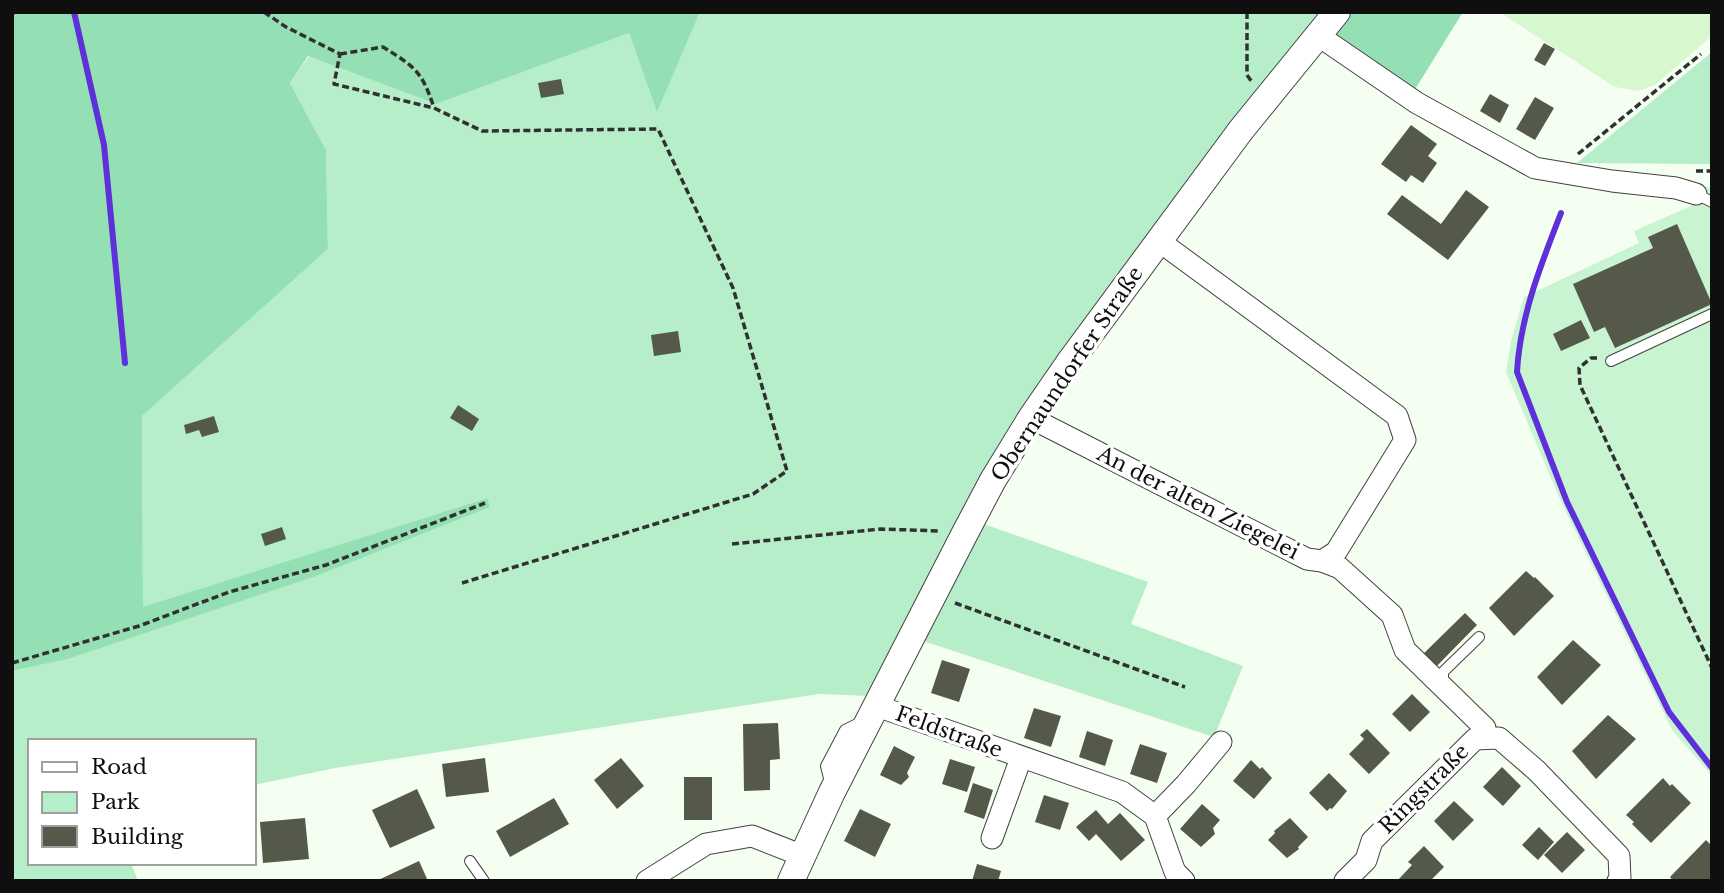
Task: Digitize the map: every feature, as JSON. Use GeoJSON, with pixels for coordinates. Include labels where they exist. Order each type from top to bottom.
{"type":"FeatureCollection","features":[{"type":"Feature","properties":{"kind":"street","name":"Obernaundorfer Straße"},"geometry":{"type":"LineString","coordinates":[[791,881],[832,792],[965,533],[1031,418],[1159,241],[1264,102],[1337,12]]}},
{"type":"Feature","properties":{"kind":"street"},"geometry":{"type":"LineString","coordinates":[[1319,36],[1418,103],[1535,168],[1676,188],[1704,198]]}},
{"type":"Feature","properties":{"kind":"street","name":"An der alten Ziegelei"},"geometry":{"type":"LineString","coordinates":[[1031,418],[1307,559],[1322,561],[1336,552],[1405,440],[1397,416],[1159,241]]}},
{"type":"Feature","properties":{"kind":"street"},"geometry":{"type":"LineString","coordinates":[[1322,561],[1339,568],[1392,615],[1405,650],[1485,733]]}},
{"type":"Feature","properties":{"kind":"street","name":"Feldstraße"},"geometry":{"type":"LineString","coordinates":[[874,711],[1122,792],[1155,816]]}},
{"type":"Feature","properties":{"kind":"street","name":"Ringstraße"},"geometry":{"type":"LineString","coordinates":[[1345,881],[1366,860],[1371,841],[1475,738],[1485,733],[1500,738],[1536,771],[1619,856],[1620,880]]}},
{"type":"Feature","properties":{"kind":"street"},"geometry":{"type":"LineString","coordinates":[[1184,881],[1175,872],[1155,816],[1221,743]]}},
{"type":"Feature","properties":{"kind":"street","name":"Feldstraße"},"geometry":{"type":"LineString","coordinates":[[992,838],[1021,758]]}},
{"type":"Feature","properties":{"kind":"street"},"geometry":{"type":"LineString","coordinates":[[646,881],[706,844],[752,836],[803,856]]}},
{"type":"Feature","properties":{"kind":"lane"},"geometry":{"type":"LineString","coordinates":[[1611,361],[1712,314]]}},
{"type":"Feature","properties":{"kind":"lane"},"geometry":{"type":"LineString","coordinates":[[1479,637],[1443,672],[1443,682],[1484,722],[1485,733]]}},
{"type":"Feature","properties":{"kind":"lane"},"geometry":{"type":"LineString","coordinates":[[470,861],[484,881]]}},
{"type":"Feature","properties":{"kind":"path"},"geometry":{"type":"LineString","coordinates":[[264,12],[286,27],[340,54],[383,47],[413,65],[427,88],[434,108]]}},
{"type":"Feature","properties":{"kind":"path"},"geometry":{"type":"LineString","coordinates":[[1247,12],[1247,75],[1264,102]]}},
{"type":"Feature","properties":{"kind":"path"},"geometry":{"type":"LineString","coordinates":[[340,54],[334,84],[434,108],[482,131],[658,129],[733,288],[787,471],[753,494],[462,583]]}},
{"type":"Feature","properties":{"kind":"path"},"geometry":{"type":"LineString","coordinates":[[1563,172],[1570,160],[1701,54]]}},
{"type":"Feature","properties":{"kind":"path"},"geometry":{"type":"LineString","coordinates":[[1611,361],[1591,358],[1579,368],[1580,385],[1712,668]]}},
{"type":"Feature","properties":{"kind":"path"},"geometry":{"type":"LineString","coordinates":[[12,663],[139,626],[229,592],[326,565],[485,503]]}},
{"type":"Feature","properties":{"kind":"path"},"geometry":{"type":"LineString","coordinates":[[732,544],[881,529],[965,533]]}},
{"type":"Feature","properties":{"kind":"path"},"geometry":{"type":"LineString","coordinates":[[933,595],[1185,687]]}},
{"type":"Feature","properties":{"kind":"green space"},"geometry":{"type":"Polygon","coordinates":[[[12,12],[700,12],[657,112],[629,33],[436,104],[308,56],[290,83],[326,150],[328,249],[142,416],[143,607],[487,498],[490,507],[314,577],[68,659],[12,671],[12,12]]]}},
{"type":"Feature","properties":{"kind":"green space"},"geometry":{"type":"Polygon","coordinates":[[[700,12],[1337,12],[964,517],[1148,582],[1131,624],[1243,666],[1214,737],[902,634],[869,696],[819,694],[335,768],[256,785],[256,739],[28,739],[28,865],[132,865],[138,881],[12,881],[12,671],[68,659],[314,577],[489,507],[486,498],[143,608],[142,416],[328,249],[326,150],[290,83],[309,56],[436,104],[629,33],[657,111],[700,12]]]}},
{"type":"Feature","properties":{"kind":"green space"},"geometry":{"type":"Polygon","coordinates":[[[1349,12],[1463,12],[1414,91],[1337,43],[1334,31],[1349,12]]]}},
{"type":"Feature","properties":{"kind":"green space"},"geometry":{"type":"Polygon","coordinates":[[[1499,12],[1712,12],[1712,36],[1655,85],[1638,91],[1615,87],[1499,12]]]}},
{"type":"Feature","properties":{"kind":"green space"},"geometry":{"type":"Polygon","coordinates":[[[1712,52],[1712,164],[1577,163],[1712,52]]]}},
{"type":"Feature","properties":{"kind":"green space"},"geometry":{"type":"Polygon","coordinates":[[[1699,186],[1712,188],[1712,776],[1672,730],[1562,504],[1506,372],[1511,341],[1524,297],[1639,243],[1634,231],[1691,206],[1699,186]]]}},
{"type":"Feature","properties":{"kind":"building"},"geometry":{"type":"Polygon","coordinates":[[[1544,43],[1555,49],[1545,66],[1534,60],[1544,43]]]}},
{"type":"Feature","properties":{"kind":"building"},"geometry":{"type":"Polygon","coordinates":[[[561,79],[564,94],[541,98],[538,83],[561,79]]]}},
{"type":"Feature","properties":{"kind":"building"},"geometry":{"type":"Polygon","coordinates":[[[1490,94],[1509,105],[1500,123],[1480,111],[1490,94]]]}},
{"type":"Feature","properties":{"kind":"building"},"geometry":{"type":"Polygon","coordinates":[[[1535,97],[1554,108],[1535,140],[1516,129],[1535,97]]]}},
{"type":"Feature","properties":{"kind":"building"},"geometry":{"type":"Polygon","coordinates":[[[1411,125],[1437,144],[1428,156],[1437,163],[1423,183],[1411,175],[1406,182],[1381,164],[1411,125]]]}},
{"type":"Feature","properties":{"kind":"building"},"geometry":{"type":"Polygon","coordinates":[[[1466,190],[1489,207],[1448,260],[1387,214],[1402,195],[1441,224],[1466,190]]]}},
{"type":"Feature","properties":{"kind":"building"},"geometry":{"type":"Polygon","coordinates":[[[1677,224],[1712,304],[1615,348],[1605,327],[1594,332],[1573,284],[1653,248],[1648,237],[1677,224]]]}},
{"type":"Feature","properties":{"kind":"building"},"geometry":{"type":"Polygon","coordinates":[[[1581,320],[1590,338],[1561,351],[1553,334],[1581,320]]]}},
{"type":"Feature","properties":{"kind":"building"},"geometry":{"type":"Polygon","coordinates":[[[678,331],[681,352],[654,356],[651,335],[678,331]]]}},
{"type":"Feature","properties":{"kind":"building"},"geometry":{"type":"Polygon","coordinates":[[[458,405],[479,419],[472,431],[450,418],[458,405]]]}},
{"type":"Feature","properties":{"kind":"building"},"geometry":{"type":"Polygon","coordinates":[[[214,416],[219,432],[202,437],[199,430],[186,434],[184,425],[214,416]]]}},
{"type":"Feature","properties":{"kind":"building"},"geometry":{"type":"Polygon","coordinates":[[[282,527],[286,539],[265,546],[261,534],[282,527]]]}},
{"type":"Feature","properties":{"kind":"building"},"geometry":{"type":"Polygon","coordinates":[[[1526,571],[1554,596],[1514,636],[1489,608],[1526,571]]]}},
{"type":"Feature","properties":{"kind":"building"},"geometry":{"type":"Polygon","coordinates":[[[1465,613],[1477,625],[1430,673],[1417,660],[1465,613]]]}},
{"type":"Feature","properties":{"kind":"building"},"geometry":{"type":"Polygon","coordinates":[[[1573,640],[1601,665],[1562,705],[1537,677],[1573,640]]]}},
{"type":"Feature","properties":{"kind":"building"},"geometry":{"type":"Polygon","coordinates":[[[942,660],[970,669],[959,702],[931,693],[942,660]]]}},
{"type":"Feature","properties":{"kind":"building"},"geometry":{"type":"Polygon","coordinates":[[[1412,694],[1430,712],[1410,732],[1392,714],[1412,694]]]}},
{"type":"Feature","properties":{"kind":"building"},"geometry":{"type":"Polygon","coordinates":[[[1034,708],[1061,716],[1051,747],[1024,738],[1034,708]]]}},
{"type":"Feature","properties":{"kind":"building"},"geometry":{"type":"Polygon","coordinates":[[[1608,715],[1636,739],[1596,779],[1572,751],[1608,715]]]}},
{"type":"Feature","properties":{"kind":"building"},"geometry":{"type":"Polygon","coordinates":[[[778,723],[780,759],[770,760],[770,790],[744,791],[743,724],[778,723]]]}},
{"type":"Feature","properties":{"kind":"building"},"geometry":{"type":"Polygon","coordinates":[[[1367,729],[1390,753],[1369,774],[1349,754],[1364,739],[1360,735],[1367,729]]]}},
{"type":"Feature","properties":{"kind":"building"},"geometry":{"type":"Polygon","coordinates":[[[1087,731],[1113,740],[1105,766],[1079,757],[1087,731]]]}},
{"type":"Feature","properties":{"kind":"building"},"geometry":{"type":"Polygon","coordinates":[[[1140,744],[1167,753],[1157,783],[1130,774],[1140,744]]]}},
{"type":"Feature","properties":{"kind":"building"},"geometry":{"type":"Polygon","coordinates":[[[894,746],[915,757],[907,773],[909,777],[901,785],[880,775],[894,746]]]}},
{"type":"Feature","properties":{"kind":"building"},"geometry":{"type":"Polygon","coordinates":[[[485,758],[489,792],[446,797],[442,764],[485,758]]]}},
{"type":"Feature","properties":{"kind":"building"},"geometry":{"type":"Polygon","coordinates":[[[621,758],[644,786],[617,809],[594,780],[621,758]]]}},
{"type":"Feature","properties":{"kind":"building"},"geometry":{"type":"Polygon","coordinates":[[[950,759],[975,767],[967,792],[942,784],[950,759]]]}},
{"type":"Feature","properties":{"kind":"building"},"geometry":{"type":"Polygon","coordinates":[[[1251,760],[1272,778],[1254,799],[1233,781],[1251,760]]]}},
{"type":"Feature","properties":{"kind":"building"},"geometry":{"type":"Polygon","coordinates":[[[1502,767],[1521,786],[1503,806],[1483,787],[1502,767]]]}},
{"type":"Feature","properties":{"kind":"building"},"geometry":{"type":"Polygon","coordinates":[[[1329,773],[1347,791],[1332,809],[1327,811],[1309,793],[1329,773]]]}},
{"type":"Feature","properties":{"kind":"building"},"geometry":{"type":"Polygon","coordinates":[[[684,777],[712,777],[712,820],[684,820],[684,777]]]}},
{"type":"Feature","properties":{"kind":"building"},"geometry":{"type":"Polygon","coordinates":[[[1663,778],[1691,803],[1651,843],[1626,815],[1663,778]]]}},
{"type":"Feature","properties":{"kind":"building"},"geometry":{"type":"Polygon","coordinates":[[[973,783],[993,790],[984,819],[964,812],[973,783]]]}},
{"type":"Feature","properties":{"kind":"building"},"geometry":{"type":"Polygon","coordinates":[[[417,789],[435,828],[390,848],[372,810],[417,789]]]}},
{"type":"Feature","properties":{"kind":"building"},"geometry":{"type":"Polygon","coordinates":[[[1044,795],[1069,803],[1060,830],[1035,822],[1044,795]]]}},
{"type":"Feature","properties":{"kind":"building"},"geometry":{"type":"Polygon","coordinates":[[[554,798],[569,824],[510,857],[496,831],[554,798]]]}},
{"type":"Feature","properties":{"kind":"building"},"geometry":{"type":"Polygon","coordinates":[[[1454,801],[1474,820],[1453,841],[1434,821],[1454,801]]]}},
{"type":"Feature","properties":{"kind":"building"},"geometry":{"type":"Polygon","coordinates":[[[1202,804],[1220,820],[1213,828],[1215,834],[1201,847],[1180,829],[1202,804]]]}},
{"type":"Feature","properties":{"kind":"building"},"geometry":{"type":"Polygon","coordinates":[[[860,809],[891,824],[875,857],[844,841],[860,809]]]}},
{"type":"Feature","properties":{"kind":"building"},"geometry":{"type":"Polygon","coordinates":[[[1096,810],[1108,824],[1120,813],[1145,840],[1121,861],[1096,834],[1089,841],[1076,827],[1096,810]]]}},
{"type":"Feature","properties":{"kind":"building"},"geometry":{"type":"Polygon","coordinates":[[[305,818],[309,859],[263,863],[260,822],[305,818]]]}},
{"type":"Feature","properties":{"kind":"building"},"geometry":{"type":"Polygon","coordinates":[[[1290,818],[1308,837],[1299,849],[1287,858],[1268,840],[1274,831],[1290,818]]]}},
{"type":"Feature","properties":{"kind":"building"},"geometry":{"type":"Polygon","coordinates":[[[1539,827],[1554,842],[1538,860],[1522,845],[1539,827]]]}},
{"type":"Feature","properties":{"kind":"building"},"geometry":{"type":"Polygon","coordinates":[[[1567,832],[1585,850],[1562,873],[1544,855],[1567,832]]]}},
{"type":"Feature","properties":{"kind":"building"},"geometry":{"type":"Polygon","coordinates":[[[1706,840],[1712,846],[1712,881],[1673,881],[1670,877],[1706,840]]]}},
{"type":"Feature","properties":{"kind":"building"},"geometry":{"type":"Polygon","coordinates":[[[1424,846],[1444,867],[1430,881],[1397,881],[1412,865],[1408,862],[1424,846]]]}},
{"type":"Feature","properties":{"kind":"building"},"geometry":{"type":"Polygon","coordinates":[[[419,861],[428,881],[376,881],[419,861]]]}},
{"type":"Feature","properties":{"kind":"building"},"geometry":{"type":"Polygon","coordinates":[[[977,864],[1001,871],[998,881],[972,881],[977,864]]]}},
{"type":"Feature","properties":{"kind":"waterway"},"geometry":{"type":"LineString","coordinates":[[74,12],[104,145],[125,363]]}},
{"type":"Feature","properties":{"kind":"waterway"},"geometry":{"type":"LineString","coordinates":[[1561,213],[1527,311],[1517,372],[1567,502],[1669,712],[1712,768]]}}]}
